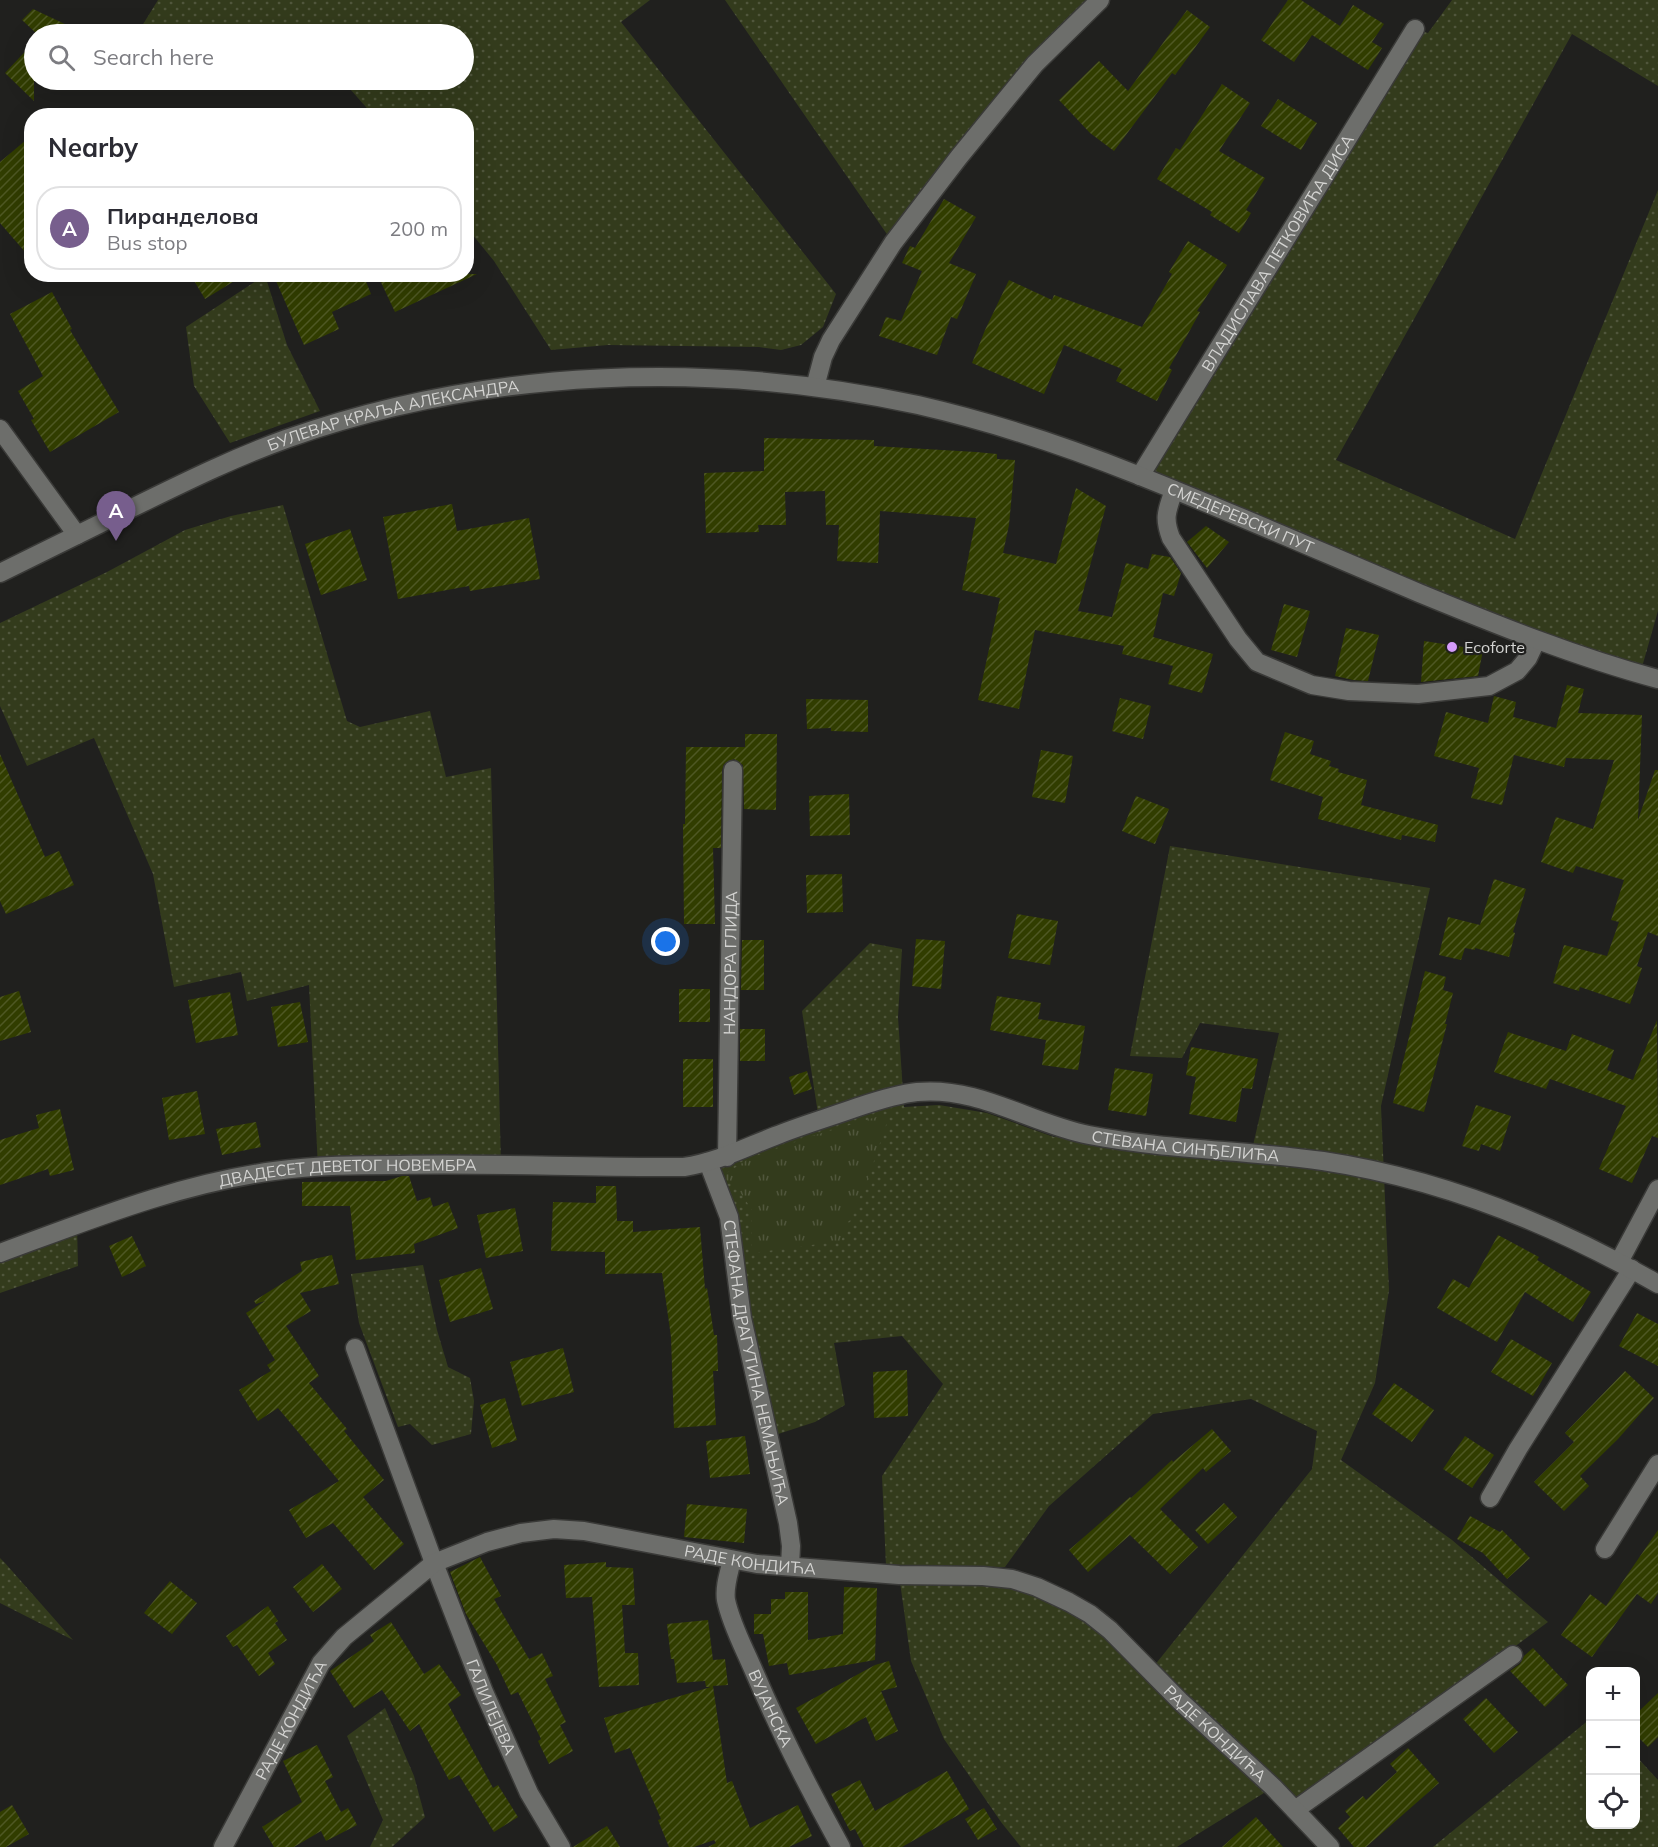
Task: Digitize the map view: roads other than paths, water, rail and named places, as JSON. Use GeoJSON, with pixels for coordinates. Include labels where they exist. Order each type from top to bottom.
{"type":"FeatureCollection","features":[{"type":"Feature","properties":{"kind":"street"},"geometry":{"type":"LineString","coordinates":[[815,387],[823,357],[831,340],[894,243],[1035,64],[1100,0]]}},
{"type":"Feature","properties":{"kind":"street","name":"ВЛАДИСЛАВА ПЕТКОВИЋА ДИСА"},"geometry":{"type":"LineString","coordinates":[[1140,476],[1415,29]]}},
{"type":"Feature","properties":{"kind":"street","name":"БУЛЕВАР КРАЉА АЛЕКСАНДРА"},"geometry":{"type":"LineString","coordinates":[[0,573],[199,476],[282,440],[377,412],[446,397],[547,382],[634,378],[711,378],[815,387]]}},
{"type":"Feature","properties":{"kind":"street","name":"СМЕДЕРЕВСКИ ПУТ"},"geometry":{"type":"LineString","coordinates":[[815,387],[921,406],[1062,446],[1140,476],[1536,641],[1658,679]]}},
{"type":"Feature","properties":{"kind":"street"},"geometry":{"type":"LineString","coordinates":[[0,429],[76,535]]}},
{"type":"Feature","properties":{"kind":"street"},"geometry":{"type":"LineString","coordinates":[[1174,490],[1166,512],[1165,524],[1171,538],[1238,639],[1257,662],[1294,678],[1312,685],[1349,692],[1380,694],[1418,694],[1489,686],[1517,671],[1528,658],[1536,641]]}},
{"type":"Feature","properties":{"kind":"street","name":"НАНДОРА ГЛИДА"},"geometry":{"type":"LineString","coordinates":[[727,1156],[733,770]]}},
{"type":"Feature","properties":{"kind":"street","name":"СТЕВАНА СИНЂЕЛИЋА"},"geometry":{"type":"LineString","coordinates":[[708,1162],[776,1135],[888,1098],[916,1092],[961,1094],[986,1100],[1086,1134],[1152,1145],[1326,1162],[1412,1180],[1461,1194],[1504,1210],[1626,1266],[1658,1284]]}},
{"type":"Feature","properties":{"kind":"street","name":"ДВАДЕСЕТ ДЕВЕТОГ НОВЕМБРА"},"geometry":{"type":"LineString","coordinates":[[0,1254],[152,1198],[226,1179],[275,1171],[365,1165],[448,1164],[684,1167],[708,1162]]}},
{"type":"Feature","properties":{"kind":"street","name":"СТЕФАНА ДРАГУТИНА НЕМАЊИЋА"},"geometry":{"type":"LineString","coordinates":[[708,1162],[729,1217],[742,1318],[788,1523],[791,1546],[790,1566]]}},
{"type":"Feature","properties":{"kind":"street"},"geometry":{"type":"LineString","coordinates":[[1490,1498],[1626,1266],[1658,1189]]}},
{"type":"Feature","properties":{"kind":"street","name":"ГАЛИЛЕЈЕВА"},"geometry":{"type":"LineString","coordinates":[[356,1348],[434,1563],[506,1743],[529,1793],[561,1847]]}},
{"type":"Feature","properties":{"kind":"street"},"geometry":{"type":"LineString","coordinates":[[1605,1549],[1658,1464]]}},
{"type":"Feature","properties":{"kind":"street","name":"РАДЕ КОНДИЋА"},"geometry":{"type":"LineString","coordinates":[[223,1847],[321,1663],[344,1637],[434,1563],[487,1542],[521,1533],[554,1529],[584,1532],[732,1560],[899,1575],[999,1577],[1037,1587],[1090,1614],[1124,1643],[1180,1701],[1295,1810],[1330,1847]]}},
{"type":"Feature","properties":{"kind":"street","name":"ВУЈАНСКА"},"geometry":{"type":"LineString","coordinates":[[732,1560],[725,1588],[727,1602],[743,1646],[807,1784],[841,1847]]}},
{"type":"Feature","properties":{"kind":"street"},"geometry":{"type":"LineString","coordinates":[[1295,1810],[1514,1655]]}},
{"type":"Feature","properties":{"kind":"place","name":"Пиранделова"},"geometry":{"type":"Point","coordinates":[116,541]}},
{"type":"Feature","properties":{"kind":"place","name":"Ecoforte"},"geometry":{"type":"Point","coordinates":[1452,647]}}]}
